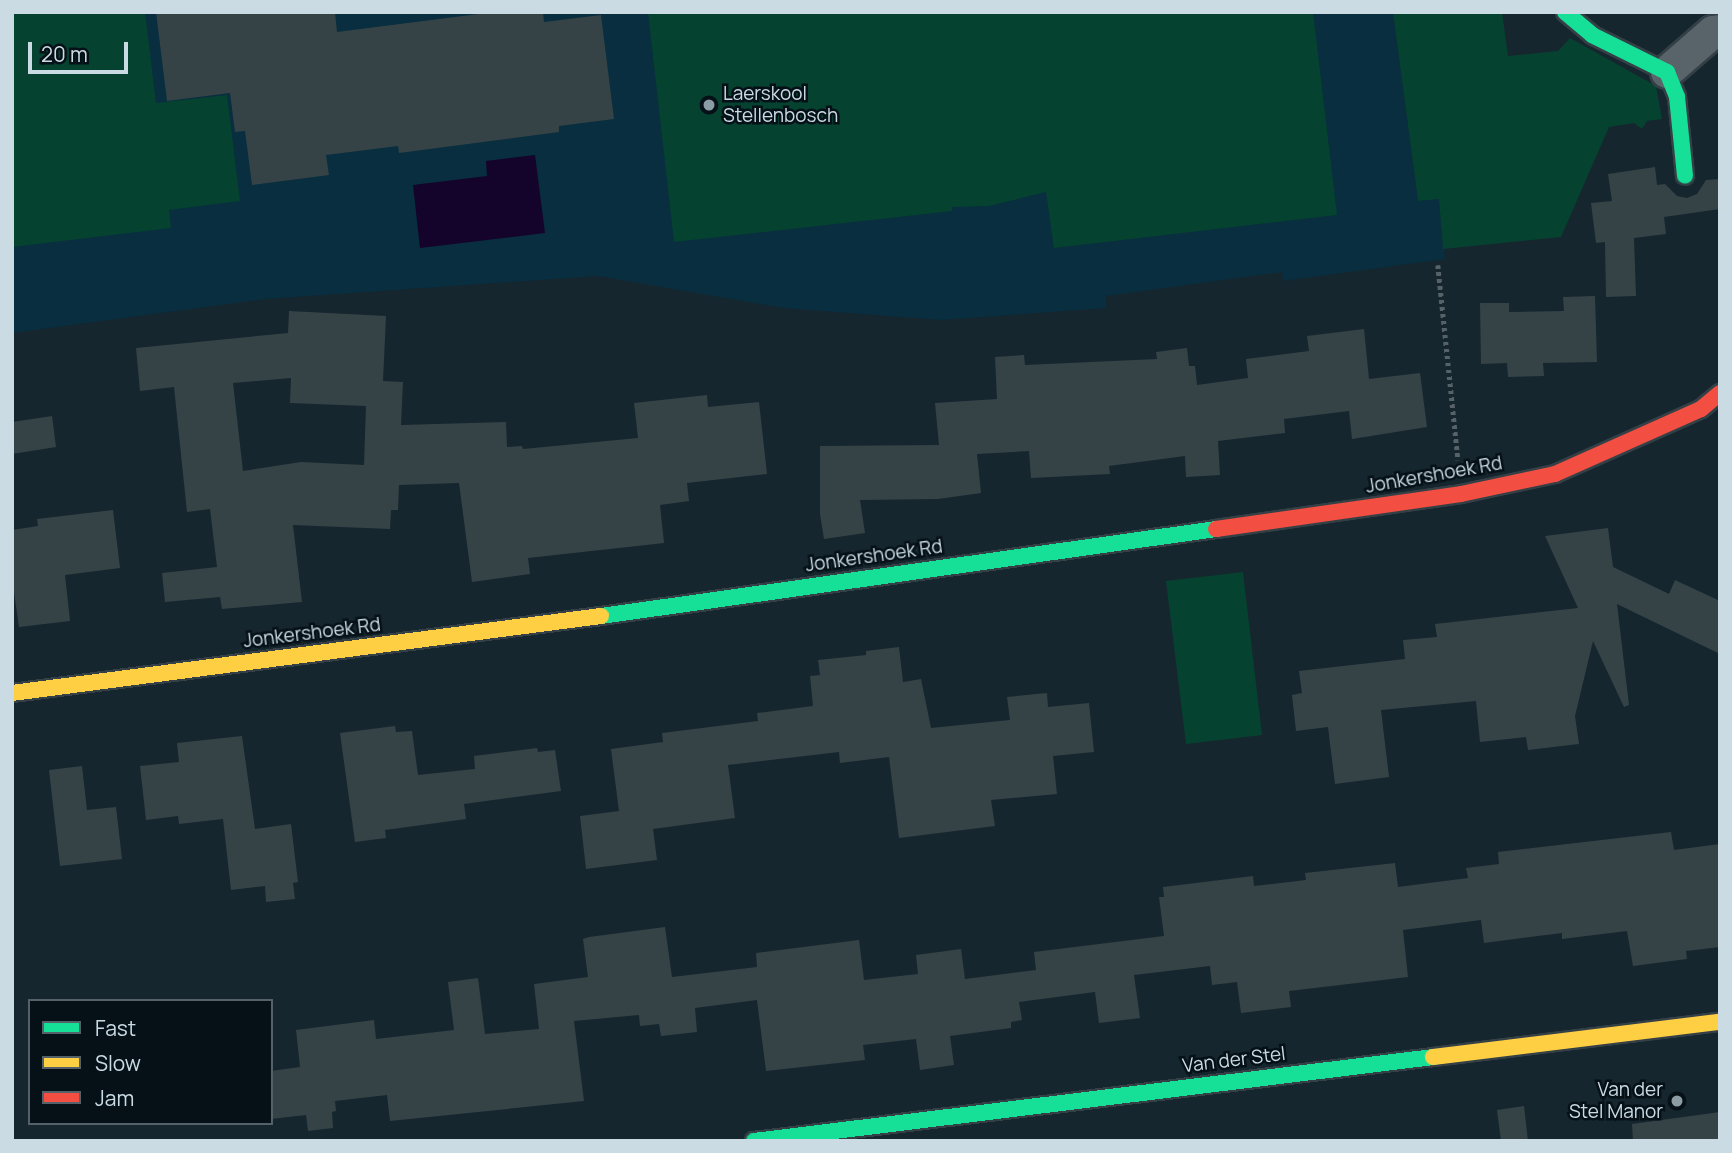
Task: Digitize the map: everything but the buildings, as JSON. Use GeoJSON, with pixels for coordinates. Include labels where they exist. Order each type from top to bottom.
{"type":"FeatureCollection","features":[{"type":"Feature","properties":{"kind":"street"},"geometry":{"type":"LineString","coordinates":[[1565,12],[1592,34],[1667,72],[1676,97],[1685,176]]}},
{"type":"Feature","properties":{"kind":"street"},"geometry":{"type":"LineString","coordinates":[[1667,72],[1713,32],[1720,31]]}},
{"type":"Feature","properties":{"kind":"street","name":"Jonkershoek Rd"},"geometry":{"type":"LineString","coordinates":[[12,693],[412,642],[1461,494],[1555,474],[1705,414],[1720,393]]}},
{"type":"Feature","properties":{"kind":"street","name":"Van der Stel"},"geometry":{"type":"LineString","coordinates":[[754,1141],[1720,1022]]}},
{"type":"Feature","properties":{"kind":"path"},"geometry":{"type":"LineString","coordinates":[[1438,265],[1459,465]]}},
{"type":"Feature","properties":{"kind":"shaded area","name":"Laerskool Stellenbosch"},"geometry":{"type":"Polygon","coordinates":[[[12,12],[1393,12],[1418,200],[1439,199],[1445,259],[1283,281],[1282,272],[1106,296],[1106,308],[941,320],[783,308],[598,276],[265,299],[12,333],[12,12]]]}},
{"type":"Feature","properties":{"kind":"shaded area"},"geometry":{"type":"Polygon","coordinates":[[[535,155],[545,233],[420,248],[413,185],[487,176],[486,161],[535,155]]]}},
{"type":"Feature","properties":{"kind":"green space"},"geometry":{"type":"Polygon","coordinates":[[[12,12],[145,12],[156,103],[227,95],[240,201],[169,210],[171,228],[12,247],[12,12]]]}},
{"type":"Feature","properties":{"kind":"green space"},"geometry":{"type":"Polygon","coordinates":[[[648,12],[1313,12],[1337,215],[1054,248],[1046,192],[989,206],[952,207],[952,211],[674,242],[648,12]]]}},
{"type":"Feature","properties":{"kind":"green space"},"geometry":{"type":"Polygon","coordinates":[[[1393,12],[1502,12],[1508,56],[1558,51],[1570,38],[1656,86],[1662,119],[1647,121],[1642,129],[1634,123],[1609,127],[1561,237],[1443,249],[1439,199],[1418,201],[1393,12]]]}},
{"type":"Feature","properties":{"kind":"green space"},"geometry":{"type":"Polygon","coordinates":[[[1243,572],[1262,735],[1186,744],[1166,581],[1243,572]]]}},
{"type":"Feature","properties":{"kind":"traffic: fast"},"geometry":{"type":"LineString","coordinates":[[1565,12],[1592,35],[1667,72],[1677,97],[1685,176]]}},
{"type":"Feature","properties":{"kind":"traffic: fast"},"geometry":{"type":"LineString","coordinates":[[601,616],[1216,529]]}},
{"type":"Feature","properties":{"kind":"traffic: fast"},"geometry":{"type":"LineString","coordinates":[[754,1141],[1433,1057]]}},
{"type":"Feature","properties":{"kind":"traffic: slow"},"geometry":{"type":"LineString","coordinates":[[12,693],[601,616]]}},
{"type":"Feature","properties":{"kind":"traffic: slow"},"geometry":{"type":"LineString","coordinates":[[1433,1057],[1720,1022]]}},
{"type":"Feature","properties":{"kind":"traffic: jam"},"geometry":{"type":"LineString","coordinates":[[1216,529],[1461,494],[1555,474],[1701,409],[1720,393]]}},
{"type":"Feature","properties":{"kind":"place","name":"Laerskool Stellenbosch"},"geometry":{"type":"Point","coordinates":[709,105]}},
{"type":"Feature","properties":{"kind":"place","name":"Van der Stel Manor"},"geometry":{"type":"Point","coordinates":[1677,1101]}}]}
